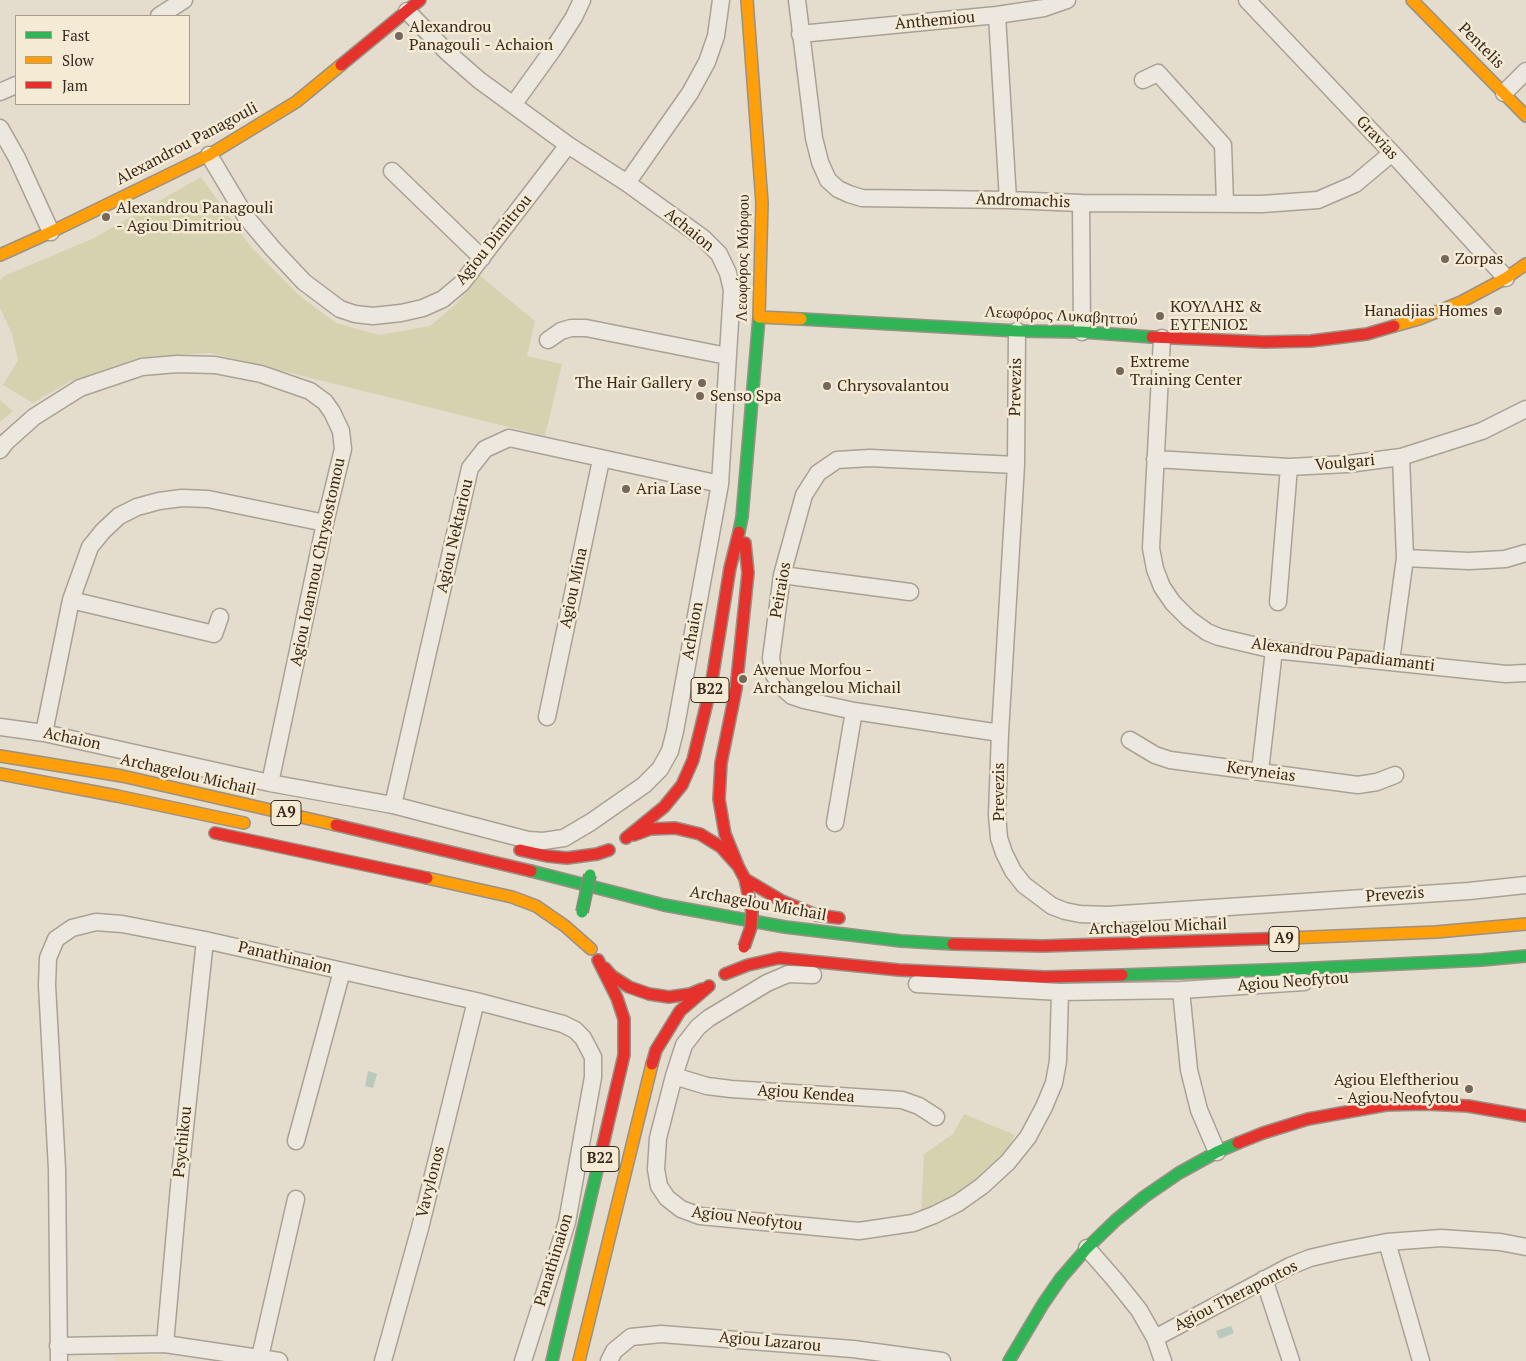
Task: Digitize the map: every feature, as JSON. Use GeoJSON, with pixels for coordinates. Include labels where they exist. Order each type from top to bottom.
{"type":"FeatureCollection","features":[{"type":"Feature","properties":{"kind":"main road","name":"Alexandrou Panagouli"},"geometry":{"type":"LineString","coordinates":[[0,255],[208,155],[296,102],[420,0]]}},
{"type":"Feature","properties":{"kind":"main road","name":"Λεωφόρος Μόρφου"},"geometry":{"type":"LineString","coordinates":[[626,838],[651,820],[664,807],[682,785],[693,760],[711,686],[730,568],[742,517],[759,317],[762,203],[747,0]]}},
{"type":"Feature","properties":{"kind":"main road","name":"Pentelis"},"geometry":{"type":"LineString","coordinates":[[1412,0],[1526,116]]}},
{"type":"Feature","properties":{"kind":"main road","name":"Λεωφόρος Λυκαβηττού"},"geometry":{"type":"LineString","coordinates":[[759,317],[1082,332],[1162,338],[1264,342],[1312,341],[1367,334],[1419,320],[1461,302],[1506,278],[1526,264]]}},
{"type":"Feature","properties":{"kind":"main road","name":"Λεωφόρος Μόρφου"},"geometry":{"type":"LineString","coordinates":[[738,866],[725,834],[719,799],[721,763],[736,689],[748,574],[742,517]]}},
{"type":"Feature","properties":{"kind":"main road","name":"Archagelou Michail"},"geometry":{"type":"LineString","coordinates":[[0,756],[122,776],[487,860],[664,905],[785,927],[842,935],[950,944],[1042,946],[1357,936],[1436,932],[1526,924]]}},
{"type":"Feature","properties":{"kind":"main road"},"geometry":{"type":"LineString","coordinates":[[114,760],[268,788]]}},
{"type":"Feature","properties":{"kind":"main road","name":"A9"},"geometry":{"type":"LineString","coordinates":[[0,774],[117,796],[252,825]]}},
{"type":"Feature","properties":{"kind":"main road","name":"B22"},"geometry":{"type":"LineString","coordinates":[[552,1361],[624,1055],[624,1020],[618,998],[591,948],[586,935],[582,912],[595,869],[610,850],[626,838],[650,829],[675,828],[700,834],[721,847],[738,866],[745,879],[752,912],[751,927],[744,947],[725,974],[680,1011],[660,1042],[650,1068],[579,1361]]}},
{"type":"Feature","properties":{"kind":"main road"},"geometry":{"type":"LineString","coordinates":[[202,830],[512,897],[536,906],[591,948]]}},
{"type":"Feature","properties":{"kind":"main road"},"geometry":{"type":"LineString","coordinates":[[512,849],[567,858],[597,854],[610,850]]}},
{"type":"Feature","properties":{"kind":"main road"},"geometry":{"type":"LineString","coordinates":[[745,879],[782,901],[816,915],[854,920]]}},
{"type":"Feature","properties":{"kind":"main road"},"geometry":{"type":"LineString","coordinates":[[573,898],[599,904]]}},
{"type":"Feature","properties":{"kind":"main road","name":"Archagelou Michail"},"geometry":{"type":"LineString","coordinates":[[740,935],[759,938]]}},
{"type":"Feature","properties":{"kind":"main road"},"geometry":{"type":"LineString","coordinates":[[725,974],[748,965],[779,958],[899,970],[1045,976],[1305,969],[1526,956]]}},
{"type":"Feature","properties":{"kind":"main road","name":"B22"},"geometry":{"type":"LineString","coordinates":[[598,960],[612,976],[629,987],[649,994],[669,997],[690,994],[709,986]]}},
{"type":"Feature","properties":{"kind":"main road"},"geometry":{"type":"LineString","coordinates":[[1009,1361],[1043,1304],[1087,1248],[1116,1220],[1144,1197],[1179,1173],[1217,1152],[1263,1133],[1308,1119],[1349,1110],[1386,1105],[1468,1106],[1526,1116]]}},
{"type":"Feature","properties":{"kind":"street"},"geometry":{"type":"LineString","coordinates":[[161,15],[184,0]]}},
{"type":"Feature","properties":{"kind":"street"},"geometry":{"type":"LineString","coordinates":[[513,105],[554,48],[574,17],[582,0]]}},
{"type":"Feature","properties":{"kind":"street"},"geometry":{"type":"LineString","coordinates":[[627,183],[690,93],[707,62],[716,36],[721,0]]}},
{"type":"Feature","properties":{"kind":"street","name":"Andromachis"},"geometry":{"type":"LineString","coordinates":[[797,0],[814,138],[820,162],[828,180],[838,189],[862,198],[1008,200],[1081,204],[1262,204],[1318,200],[1355,184],[1392,153]]}},
{"type":"Feature","properties":{"kind":"street","name":"Anthemiou"},"geometry":{"type":"LineString","coordinates":[[800,34],[997,15],[1044,8],[1067,0]]}},
{"type":"Feature","properties":{"kind":"street","name":"Gravias"},"geometry":{"type":"LineString","coordinates":[[1246,0],[1392,153],[1506,278]]}},
{"type":"Feature","properties":{"kind":"street","name":"Achaion"},"geometry":{"type":"LineString","coordinates":[[0,728],[44,733],[268,788],[393,805],[528,840],[543,841],[564,838],[591,822],[644,785],[660,769],[670,751],[676,732],[720,484],[732,290],[728,273],[719,254],[703,238],[627,183],[568,145],[479,80],[447,52],[407,12]]}},
{"type":"Feature","properties":{"kind":"street"},"geometry":{"type":"LineString","coordinates":[[997,15],[1008,200]]}},
{"type":"Feature","properties":{"kind":"street"},"geometry":{"type":"LineString","coordinates":[[1504,93],[1526,71]]}},
{"type":"Feature","properties":{"kind":"street"},"geometry":{"type":"LineString","coordinates":[[1142,80],[1158,73],[1223,145],[1225,203]]}},
{"type":"Feature","properties":{"kind":"street"},"geometry":{"type":"LineString","coordinates":[[0,92],[15,85]]}},
{"type":"Feature","properties":{"kind":"street"},"geometry":{"type":"LineString","coordinates":[[0,128],[17,158],[51,232]]}},
{"type":"Feature","properties":{"kind":"street","name":"Agiou Dimitrou"},"geometry":{"type":"LineString","coordinates":[[208,155],[246,217],[304,282],[340,309],[355,314],[373,316],[423,308],[443,299],[462,283],[568,145]]}},
{"type":"Feature","properties":{"kind":"street"},"geometry":{"type":"LineString","coordinates":[[392,171],[482,258]]}},
{"type":"Feature","properties":{"kind":"street"},"geometry":{"type":"LineString","coordinates":[[1081,204],[1082,332]]}},
{"type":"Feature","properties":{"kind":"street"},"geometry":{"type":"LineString","coordinates":[[548,340],[561,331],[571,328],[586,328],[727,356]]}},
{"type":"Feature","properties":{"kind":"street","name":"Prevezis"},"geometry":{"type":"LineString","coordinates":[[1017,330],[1016,465],[997,815],[999,838],[1004,853],[1013,871],[1024,885],[1052,906],[1080,914],[1107,914],[1469,891],[1526,885]]}},
{"type":"Feature","properties":{"kind":"street","name":"Alexandrou Papadiamanti"},"geometry":{"type":"LineString","coordinates":[[1162,338],[1151,548],[1155,569],[1162,587],[1173,603],[1189,620],[1207,632],[1231,641],[1274,650],[1506,674],[1526,673]]}},
{"type":"Feature","properties":{"kind":"street","name":"Agiou Ioannou Chrysostomou"},"geometry":{"type":"LineString","coordinates":[[0,450],[6,442],[34,417],[80,388],[142,367],[177,364],[215,365],[261,374],[310,391],[325,402],[341,431],[343,449],[325,523],[268,788]]}},
{"type":"Feature","properties":{"kind":"street","name":"Voulgari"},"geometry":{"type":"LineString","coordinates":[[1155,459],[1289,467],[1348,464],[1401,457],[1482,432],[1526,410]]}},
{"type":"Feature","properties":{"kind":"street","name":"Agiou Nektariou"},"geometry":{"type":"LineString","coordinates":[[393,805],[470,468],[485,449],[509,438],[601,460],[720,484]]}},
{"type":"Feature","properties":{"kind":"street"},"geometry":{"type":"LineString","coordinates":[[1391,661],[1405,558],[1401,457]]}},
{"type":"Feature","properties":{"kind":"street","name":"Peiraios"},"geometry":{"type":"LineString","coordinates":[[1000,733],[854,711],[804,700],[792,696],[783,688],[774,675],[771,658],[782,575],[804,495],[818,474],[837,460],[870,458],[1016,465]]}},
{"type":"Feature","properties":{"kind":"street","name":"Agiou Mina"},"geometry":{"type":"LineString","coordinates":[[547,717],[601,460]]}},
{"type":"Feature","properties":{"kind":"street"},"geometry":{"type":"LineString","coordinates":[[1278,602],[1289,467]]}},
{"type":"Feature","properties":{"kind":"street"},"geometry":{"type":"LineString","coordinates":[[44,733],[71,600],[90,547],[119,516],[137,507],[159,501],[182,498],[208,499],[325,523]]}},
{"type":"Feature","properties":{"kind":"street"},"geometry":{"type":"LineString","coordinates":[[1405,558],[1469,561],[1505,558],[1526,553]]}},
{"type":"Feature","properties":{"kind":"street"},"geometry":{"type":"LineString","coordinates":[[782,575],[910,592]]}},
{"type":"Feature","properties":{"kind":"street"},"geometry":{"type":"LineString","coordinates":[[71,600],[214,634],[220,617]]}},
{"type":"Feature","properties":{"kind":"street"},"geometry":{"type":"LineString","coordinates":[[1260,771],[1274,650]]}},
{"type":"Feature","properties":{"kind":"street"},"geometry":{"type":"LineString","coordinates":[[835,823],[854,711]]}},
{"type":"Feature","properties":{"kind":"street","name":"Keryneias"},"geometry":{"type":"LineString","coordinates":[[1130,740],[1155,755],[1170,760],[1358,785],[1377,782],[1395,775]]}},
{"type":"Feature","properties":{"kind":"street","name":"Panathinaion"},"geometry":{"type":"LineString","coordinates":[[279,1361],[165,1344],[59,1354],[57,1169],[47,985],[48,958],[56,939],[72,928],[96,922],[122,924],[205,940],[476,1001],[563,1024],[575,1030],[583,1038],[593,1057],[594,1077],[567,1222],[523,1361]]}},
{"type":"Feature","properties":{"kind":"street","name":"Psychikou"},"geometry":{"type":"LineString","coordinates":[[165,1344],[180,1175],[205,940]]}},
{"type":"Feature","properties":{"kind":"street","name":"Agiou Neofytou"},"geometry":{"type":"LineString","coordinates":[[1060,992],[1058,1061],[1054,1083],[1044,1108],[1028,1137],[1008,1162],[982,1186],[958,1203],[934,1215],[913,1223],[859,1231],[700,1216],[682,1209],[667,1198],[659,1186],[656,1169],[658,1138],[684,1046],[698,1027],[744,996],[788,974],[979,989],[1060,992],[1181,990],[1487,970],[1526,965]]}},
{"type":"Feature","properties":{"kind":"street"},"geometry":{"type":"LineString","coordinates":[[296,1141],[342,971]]}},
{"type":"Feature","properties":{"kind":"street"},"geometry":{"type":"LineString","coordinates":[[1181,990],[1189,1070],[1199,1110],[1217,1152]]}},
{"type":"Feature","properties":{"kind":"street","name":"Vavylonos"},"geometry":{"type":"LineString","coordinates":[[383,1361],[420,1228],[476,1001]]}},
{"type":"Feature","properties":{"kind":"street","name":"Agiou Kendea"},"geometry":{"type":"LineString","coordinates":[[674,1076],[707,1086],[731,1089],[902,1100],[919,1106],[936,1117]]}},
{"type":"Feature","properties":{"kind":"street"},"geometry":{"type":"LineString","coordinates":[[260,1357],[296,1199]]}},
{"type":"Feature","properties":{"kind":"street","name":"Agiou Therapontos"},"geometry":{"type":"LineString","coordinates":[[1155,1338],[1264,1279],[1310,1258],[1387,1242],[1442,1238],[1500,1242],[1526,1247]]}},
{"type":"Feature","properties":{"kind":"street"},"geometry":{"type":"LineString","coordinates":[[1387,1242],[1421,1361]]}},
{"type":"Feature","properties":{"kind":"street"},"geometry":{"type":"LineString","coordinates":[[1087,1248],[1126,1292],[1139,1310],[1155,1338],[1164,1361]]}},
{"type":"Feature","properties":{"kind":"street"},"geometry":{"type":"LineString","coordinates":[[1264,1279],[1291,1361]]}},
{"type":"Feature","properties":{"kind":"street","name":"Agiou Lazarou"},"geometry":{"type":"LineString","coordinates":[[609,1361],[614,1351],[631,1337],[662,1334],[853,1349],[868,1356],[942,1361]]}},
{"type":"Feature","properties":{"kind":"shaded area"},"geometry":{"type":"Polygon","coordinates":[[[201,177],[251,247],[301,297],[336,323],[379,335],[430,326],[457,303],[479,275],[535,321],[527,356],[562,364],[545,436],[210,353],[138,358],[69,382],[33,403],[3,385],[18,360],[12,334],[0,308],[0,281],[4,276],[92,239],[201,177]]]}},
{"type":"Feature","properties":{"kind":"shaded area"},"geometry":{"type":"Polygon","coordinates":[[[0,400],[13,411],[0,422],[0,400]]]}},
{"type":"Feature","properties":{"kind":"shaded area"},"geometry":{"type":"Polygon","coordinates":[[[368,1071],[377,1074],[373,1088],[365,1086],[368,1071]]]}},
{"type":"Feature","properties":{"kind":"shaded area"},"geometry":{"type":"Polygon","coordinates":[[[964,1114],[1015,1135],[1000,1162],[962,1197],[921,1213],[924,1154],[953,1134],[964,1114]]]}},
{"type":"Feature","properties":{"kind":"shaded area"},"geometry":{"type":"Polygon","coordinates":[[[1231,1326],[1234,1333],[1219,1339],[1216,1331],[1231,1326]]]}},
{"type":"Feature","properties":{"kind":"shaded area"},"geometry":{"type":"Polygon","coordinates":[[[115,1355],[163,1356],[162,1361],[115,1361],[115,1355]]]}},
{"type":"Feature","properties":{"kind":"traffic: fast"},"geometry":{"type":"LineString","coordinates":[[739,532],[742,517],[759,317]]}},
{"type":"Feature","properties":{"kind":"traffic: fast"},"geometry":{"type":"LineString","coordinates":[[801,319],[1152,337]]}},
{"type":"Feature","properties":{"kind":"traffic: fast"},"geometry":{"type":"LineString","coordinates":[[531,871],[664,905],[785,927],[901,941],[953,944]]}},
{"type":"Feature","properties":{"kind":"traffic: fast"},"geometry":{"type":"LineString","coordinates":[[582,912],[590,875]]}},
{"type":"Feature","properties":{"kind":"traffic: fast"},"geometry":{"type":"LineString","coordinates":[[1122,975],[1295,969],[1482,960],[1526,956]]}},
{"type":"Feature","properties":{"kind":"traffic: fast"},"geometry":{"type":"LineString","coordinates":[[1009,1361],[1061,1278],[1087,1248],[1116,1220],[1144,1197],[1179,1173],[1238,1143]]}},
{"type":"Feature","properties":{"kind":"traffic: fast"},"geometry":{"type":"LineString","coordinates":[[552,1361],[602,1149]]}},
{"type":"Feature","properties":{"kind":"traffic: slow"},"geometry":{"type":"LineString","coordinates":[[747,0],[762,203],[759,317],[801,319]]}},
{"type":"Feature","properties":{"kind":"traffic: slow"},"geometry":{"type":"LineString","coordinates":[[1412,0],[1526,116]]}},
{"type":"Feature","properties":{"kind":"traffic: slow"},"geometry":{"type":"LineString","coordinates":[[0,255],[209,155],[296,102],[341,65]]}},
{"type":"Feature","properties":{"kind":"traffic: slow"},"geometry":{"type":"LineString","coordinates":[[1394,326],[1419,319],[1461,302],[1506,278],[1526,264]]}},
{"type":"Feature","properties":{"kind":"traffic: slow"},"geometry":{"type":"LineString","coordinates":[[0,756],[122,776],[336,825]]}},
{"type":"Feature","properties":{"kind":"traffic: slow"},"geometry":{"type":"LineString","coordinates":[[0,774],[244,823]]}},
{"type":"Feature","properties":{"kind":"traffic: slow"},"geometry":{"type":"LineString","coordinates":[[427,878],[512,897],[536,906],[565,926],[591,949]]}},
{"type":"Feature","properties":{"kind":"traffic: slow"},"geometry":{"type":"LineString","coordinates":[[1288,938],[1436,932],[1526,924]]}},
{"type":"Feature","properties":{"kind":"traffic: slow"},"geometry":{"type":"LineString","coordinates":[[579,1361],[652,1064]]}},
{"type":"Feature","properties":{"kind":"traffic: jam"},"geometry":{"type":"LineString","coordinates":[[341,65],[420,0]]}},
{"type":"Feature","properties":{"kind":"traffic: jam"},"geometry":{"type":"LineString","coordinates":[[1152,337],[1264,342],[1311,341],[1367,334],[1394,326]]}},
{"type":"Feature","properties":{"kind":"traffic: jam"},"geometry":{"type":"LineString","coordinates":[[626,838],[664,807],[682,785],[693,760],[711,686],[730,568],[739,532]]}},
{"type":"Feature","properties":{"kind":"traffic: jam"},"geometry":{"type":"LineString","coordinates":[[738,866],[725,834],[719,799],[721,763],[736,689],[748,573],[745,543]]}},
{"type":"Feature","properties":{"kind":"traffic: jam"},"geometry":{"type":"LineString","coordinates":[[336,825],[531,871]]}},
{"type":"Feature","properties":{"kind":"traffic: jam"},"geometry":{"type":"LineString","coordinates":[[634,835],[650,829],[675,828],[700,834],[721,847],[738,866],[745,879],[752,912]]}},
{"type":"Feature","properties":{"kind":"traffic: jam"},"geometry":{"type":"LineString","coordinates":[[215,833],[427,878]]}},
{"type":"Feature","properties":{"kind":"traffic: jam"},"geometry":{"type":"LineString","coordinates":[[520,850],[567,858],[597,854],[609,850]]}},
{"type":"Feature","properties":{"kind":"traffic: jam"},"geometry":{"type":"LineString","coordinates":[[745,879],[782,901],[816,915],[839,918]]}},
{"type":"Feature","properties":{"kind":"traffic: jam"},"geometry":{"type":"LineString","coordinates":[[744,947],[751,927],[752,912]]}},
{"type":"Feature","properties":{"kind":"traffic: jam"},"geometry":{"type":"LineString","coordinates":[[953,944],[1043,946],[1288,938]]}},
{"type":"Feature","properties":{"kind":"traffic: jam"},"geometry":{"type":"LineString","coordinates":[[725,974],[748,965],[779,958],[899,970],[1045,977],[1122,975]]}},
{"type":"Feature","properties":{"kind":"traffic: jam"},"geometry":{"type":"LineString","coordinates":[[598,960],[617,998],[624,1019],[624,1055],[602,1149]]}},
{"type":"Feature","properties":{"kind":"traffic: jam"},"geometry":{"type":"LineString","coordinates":[[605,968],[612,976],[629,987],[649,994],[669,997],[690,994],[702,989]]}},
{"type":"Feature","properties":{"kind":"traffic: jam"},"geometry":{"type":"LineString","coordinates":[[652,1064],[656,1050],[680,1011],[709,986]]}},
{"type":"Feature","properties":{"kind":"traffic: jam"},"geometry":{"type":"LineString","coordinates":[[1238,1143],[1308,1119],[1386,1105],[1468,1106],[1526,1116]]}},
{"type":"Feature","properties":{"kind":"place","name":"Alexandrou Panagouli - Achaion"},"geometry":{"type":"Point","coordinates":[399,36]}},
{"type":"Feature","properties":{"kind":"place","name":"Alexandrou Panagouli - Agiou Dimitriou"},"geometry":{"type":"Point","coordinates":[106,217]}},
{"type":"Feature","properties":{"kind":"place","name":"Zorpas"},"geometry":{"type":"Point","coordinates":[1445,259]}},
{"type":"Feature","properties":{"kind":"place","name":"Hanadjias Homes"},"geometry":{"type":"Point","coordinates":[1498,311]}},
{"type":"Feature","properties":{"kind":"place","name":"ΚΟΥΛΛΗΣ & ΕΥΓΕΝΙΟΣ"},"geometry":{"type":"Point","coordinates":[1160,316]}},
{"type":"Feature","properties":{"kind":"place","name":"Extreme Training Center"},"geometry":{"type":"Point","coordinates":[1120,371]}},
{"type":"Feature","properties":{"kind":"place","name":"The Hair Gallery"},"geometry":{"type":"Point","coordinates":[702,383]}},
{"type":"Feature","properties":{"kind":"place","name":"Chrysovalantou"},"geometry":{"type":"Point","coordinates":[827,386]}},
{"type":"Feature","properties":{"kind":"place","name":"Senso Spa"},"geometry":{"type":"Point","coordinates":[700,396]}},
{"type":"Feature","properties":{"kind":"place","name":"Aria Lase"},"geometry":{"type":"Point","coordinates":[626,489]}},
{"type":"Feature","properties":{"kind":"place","name":"Avenue Morfou - Archangelou Michail"},"geometry":{"type":"Point","coordinates":[743,679]}},
{"type":"Feature","properties":{"kind":"place","name":"Agiou Eleftheriou - Agiou Neofytou"},"geometry":{"type":"Point","coordinates":[1469,1089]}}]}
